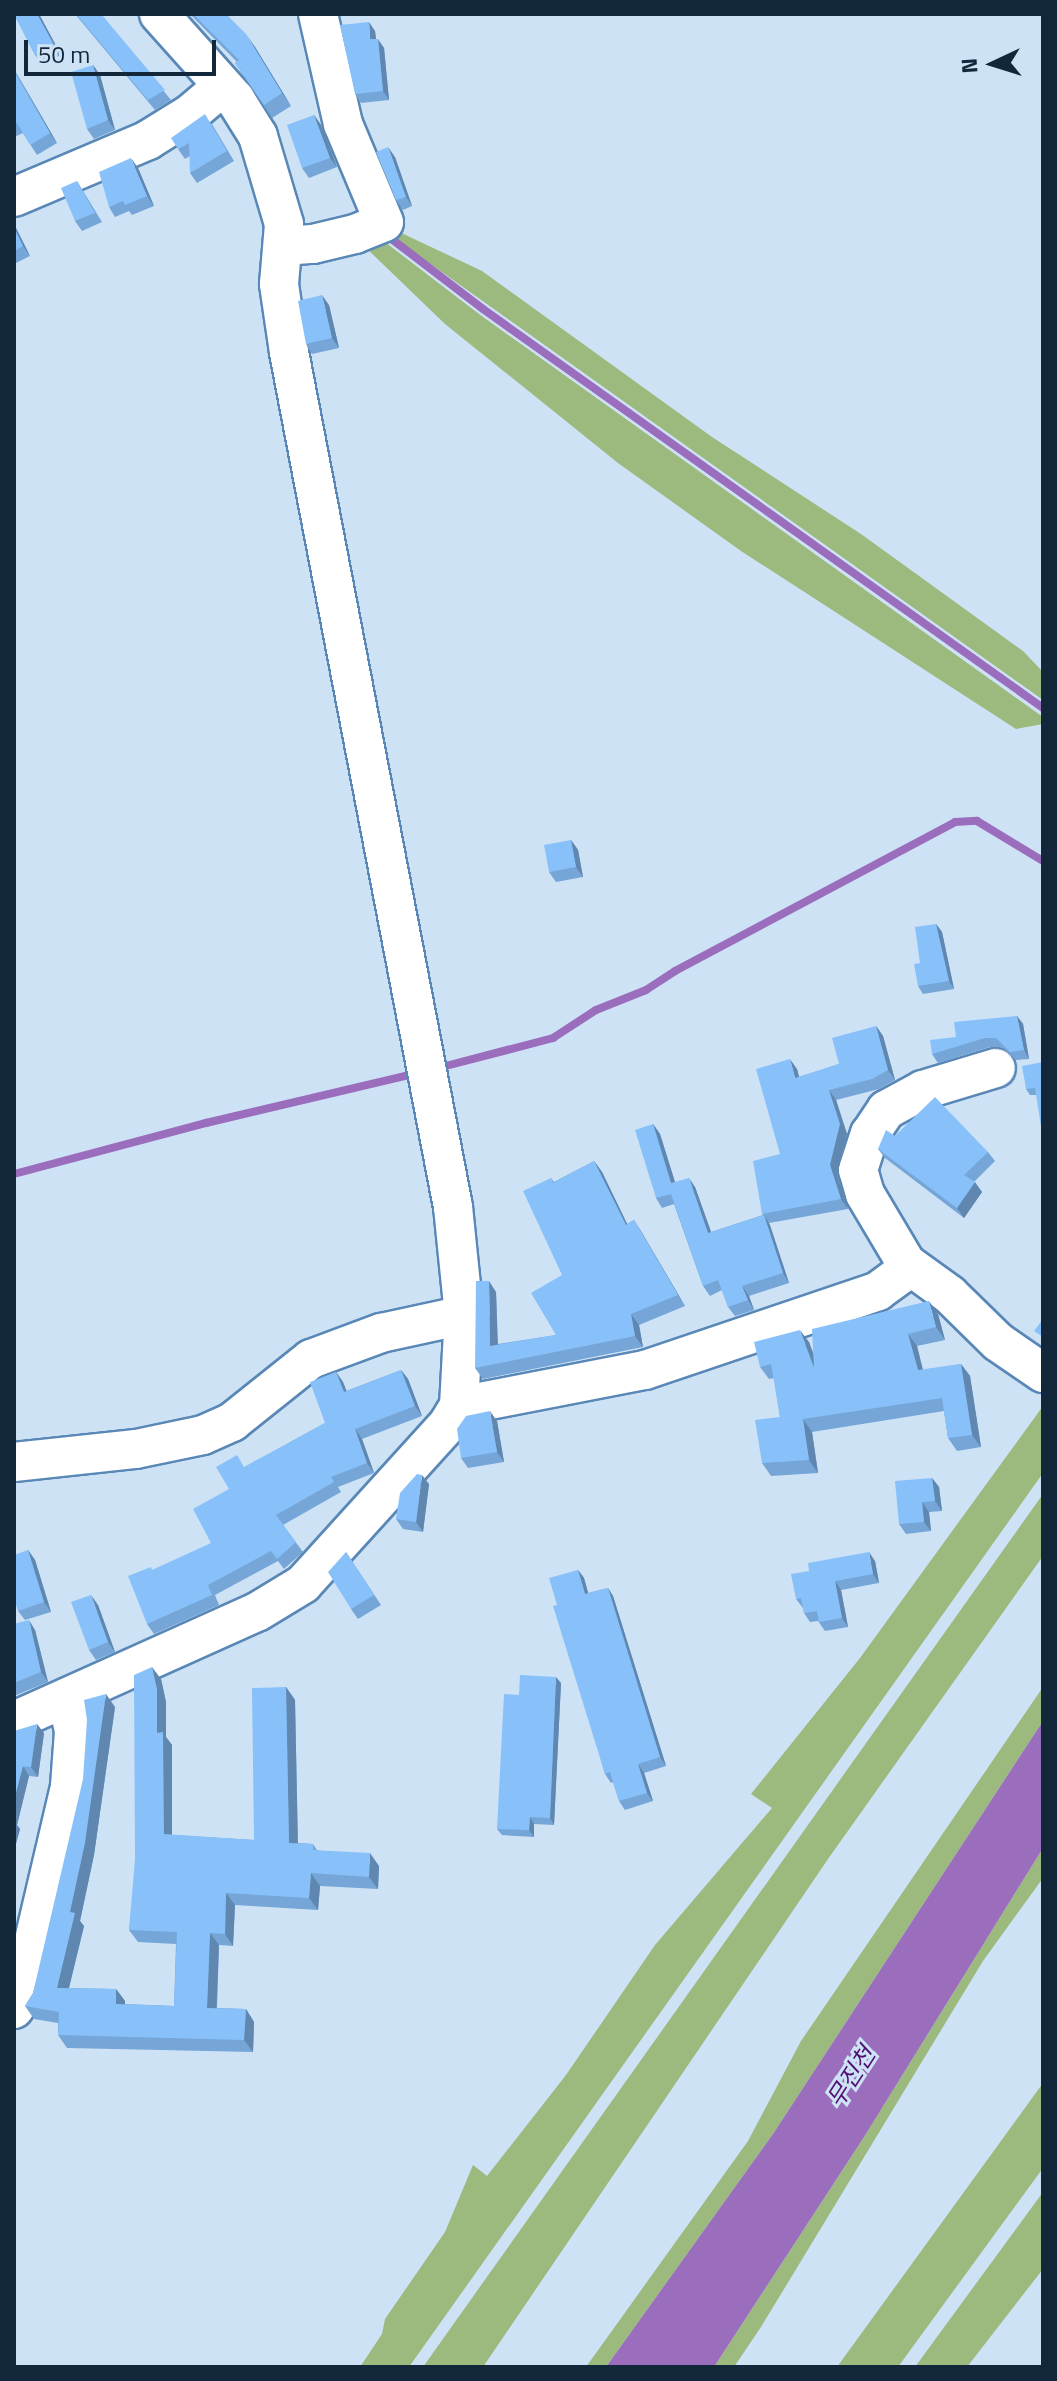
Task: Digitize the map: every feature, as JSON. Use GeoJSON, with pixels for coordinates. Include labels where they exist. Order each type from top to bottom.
{"type":"FeatureCollection","features":[{"type":"Feature","properties":{"kind":"street"},"geometry":{"type":"LineString","coordinates":[[15,1718],[67,1698],[257,1612],[303,1584],[448,1424],[459,1406],[464,1315],[453,1207],[289,352],[279,284],[284,224],[258,136],[223,86],[159,14]]}},
{"type":"Feature","properties":{"kind":"street"},"geometry":{"type":"LineString","coordinates":[[283,246],[313,244],[376,227],[384,222],[343,124],[318,14]]}},
{"type":"Feature","properties":{"kind":"street"},"geometry":{"type":"LineString","coordinates":[[14,197],[148,140],[190,114],[223,86]]}},
{"type":"Feature","properties":{"kind":"street"},"geometry":{"type":"LineString","coordinates":[[996,1068],[923,1090],[886,1110],[870,1134],[858,1170],[865,1194],[906,1263],[950,1295],[998,1342],[1043,1373]]}},
{"type":"Feature","properties":{"kind":"street"},"geometry":{"type":"LineString","coordinates":[[459,1406],[645,1370],[699,1353],[878,1291],[901,1274],[906,1263]]}},
{"type":"Feature","properties":{"kind":"street"},"geometry":{"type":"LineString","coordinates":[[14,1462],[136,1449],[203,1435],[232,1422],[311,1359],[381,1333],[464,1315]]}},
{"type":"Feature","properties":{"kind":"street"},"geometry":{"type":"LineString","coordinates":[[14,2009],[20,2000],[70,1786],[74,1731],[67,1698]]}},
{"type":"Feature","properties":{"kind":"green space"},"geometry":{"type":"Polygon","coordinates":[[[395,230],[482,271],[712,437],[861,534],[1023,651],[1043,672],[1043,700],[397,240],[391,233],[395,230]]]}},
{"type":"Feature","properties":{"kind":"green space"},"geometry":{"type":"Polygon","coordinates":[[[377,236],[479,314],[1043,717],[1043,724],[1016,729],[741,551],[618,463],[445,324],[362,244],[377,236]]]}},
{"type":"Feature","properties":{"kind":"green space"},"geometry":{"type":"Polygon","coordinates":[[[1043,1406],[1043,1473],[409,2367],[360,2367],[382,2334],[385,2319],[445,2232],[473,2165],[487,2176],[566,2075],[655,1945],[772,1808],[751,1794],[860,1658],[1043,1406]]]}},
{"type":"Feature","properties":{"kind":"green space"},"geometry":{"type":"Polygon","coordinates":[[[1043,1494],[1043,1556],[828,1859],[483,2367],[423,2367],[1043,1494]]]}},
{"type":"Feature","properties":{"kind":"green space"},"geometry":{"type":"Polygon","coordinates":[[[1043,1687],[1043,1721],[773,2134],[606,2367],[586,2367],[748,2141],[801,2041],[1043,1687]]]}},
{"type":"Feature","properties":{"kind":"green space"},"geometry":{"type":"Polygon","coordinates":[[[1043,1848],[1043,1878],[983,1961],[761,2327],[734,2367],[714,2367],[864,2137],[1043,1848]]]}},
{"type":"Feature","properties":{"kind":"green space"},"geometry":{"type":"Polygon","coordinates":[[[1043,2083],[1043,2168],[898,2367],[837,2367],[1043,2083]]]}},
{"type":"Feature","properties":{"kind":"green space"},"geometry":{"type":"Polygon","coordinates":[[[1043,2192],[1043,2269],[967,2367],[915,2367],[1043,2192]]]}},
{"type":"Feature","properties":{"kind":"water","name":"무진천"},"geometry":{"type":"Polygon","coordinates":[[[1043,1721],[1043,1848],[864,2137],[714,2367],[606,2367],[773,2134],[1043,1721]]]}},
{"type":"Feature","properties":{"kind":"building"},"geometry":{"type":"Polygon","coordinates":[[[14,14],[37,14],[54,45],[35,55],[14,14]]]}},
{"type":"Feature","properties":{"kind":"building"},"geometry":{"type":"Polygon","coordinates":[[[76,14],[101,14],[165,90],[148,100],[76,14]]]}},
{"type":"Feature","properties":{"kind":"building"},"geometry":{"type":"Polygon","coordinates":[[[193,14],[226,14],[246,34],[282,93],[264,105],[235,63],[239,60],[193,14]]]}},
{"type":"Feature","properties":{"kind":"building"},"geometry":{"type":"Polygon","coordinates":[[[369,22],[370,39],[378,39],[383,91],[355,94],[340,25],[369,22]]]}},
{"type":"Feature","properties":{"kind":"building"},"geometry":{"type":"Polygon","coordinates":[[[93,65],[108,120],[87,129],[71,72],[93,65]]]}},
{"type":"Feature","properties":{"kind":"building"},"geometry":{"type":"Polygon","coordinates":[[[14,71],[50,133],[30,145],[17,123],[14,124],[14,71]]]}},
{"type":"Feature","properties":{"kind":"building"},"geometry":{"type":"Polygon","coordinates":[[[205,114],[227,151],[190,173],[189,143],[178,149],[171,138],[205,114]]]}},
{"type":"Feature","properties":{"kind":"building"},"geometry":{"type":"Polygon","coordinates":[[[314,115],[330,158],[302,168],[287,125],[314,115]]]}},
{"type":"Feature","properties":{"kind":"building"},"geometry":{"type":"Polygon","coordinates":[[[388,147],[406,197],[396,200],[376,152],[388,147]]]}},
{"type":"Feature","properties":{"kind":"building"},"geometry":{"type":"Polygon","coordinates":[[[131,158],[147,196],[125,205],[123,201],[109,207],[99,172],[131,158]]]}},
{"type":"Feature","properties":{"kind":"building"},"geometry":{"type":"Polygon","coordinates":[[[77,181],[95,213],[75,221],[61,188],[77,181]]]}},
{"type":"Feature","properties":{"kind":"building"},"geometry":{"type":"Polygon","coordinates":[[[14,228],[23,246],[14,251],[14,228]]]}},
{"type":"Feature","properties":{"kind":"building"},"geometry":{"type":"Polygon","coordinates":[[[322,295],[332,338],[306,344],[298,301],[322,295]]]}},
{"type":"Feature","properties":{"kind":"building"},"geometry":{"type":"Polygon","coordinates":[[[571,840],[576,867],[549,872],[544,845],[571,840]]]}},
{"type":"Feature","properties":{"kind":"building"},"geometry":{"type":"Polygon","coordinates":[[[936,924],[949,981],[918,986],[914,964],[920,963],[915,927],[936,924]]]}},
{"type":"Feature","properties":{"kind":"building"},"geometry":{"type":"Polygon","coordinates":[[[1017,1016],[1024,1050],[1010,1052],[996,1038],[985,1038],[932,1054],[930,1040],[956,1037],[954,1022],[1017,1016]]]}},
{"type":"Feature","properties":{"kind":"building"},"geometry":{"type":"Polygon","coordinates":[[[876,1026],[888,1070],[872,1079],[829,1090],[840,1124],[830,1165],[841,1199],[762,1214],[753,1161],[780,1154],[756,1069],[790,1059],[795,1078],[839,1064],[832,1038],[876,1026]]]}},
{"type":"Feature","properties":{"kind":"building"},"geometry":{"type":"Polygon","coordinates":[[[1043,1062],[1043,1139],[1035,1088],[1026,1089],[1022,1066],[1043,1062]]]}},
{"type":"Feature","properties":{"kind":"building"},"geometry":{"type":"Polygon","coordinates":[[[935,1097],[988,1152],[964,1175],[975,1182],[957,1208],[878,1149],[886,1130],[895,1136],[935,1097]]]}},
{"type":"Feature","properties":{"kind":"building"},"geometry":{"type":"Polygon","coordinates":[[[653,1124],[671,1183],[689,1178],[708,1233],[764,1215],[783,1273],[742,1286],[748,1300],[728,1307],[718,1280],[703,1286],[671,1194],[656,1198],[635,1130],[653,1124]]]}},
{"type":"Feature","properties":{"kind":"building"},"geometry":{"type":"Polygon","coordinates":[[[594,1161],[626,1225],[634,1220],[678,1295],[631,1314],[635,1336],[475,1368],[476,1281],[489,1281],[490,1346],[556,1335],[531,1293],[562,1275],[523,1191],[551,1178],[553,1183],[594,1161]]]}},
{"type":"Feature","properties":{"kind":"building"},"geometry":{"type":"Polygon","coordinates":[[[929,1301],[936,1327],[908,1334],[918,1370],[961,1364],[972,1435],[948,1438],[942,1398],[803,1419],[809,1460],[762,1463],[755,1420],[780,1417],[771,1364],[760,1367],[754,1342],[800,1330],[814,1368],[812,1329],[929,1301]]]}},
{"type":"Feature","properties":{"kind":"building"},"geometry":{"type":"Polygon","coordinates":[[[1043,1319],[1043,1337],[1034,1331],[1043,1319]]]}},
{"type":"Feature","properties":{"kind":"building"},"geometry":{"type":"Polygon","coordinates":[[[401,1370],[415,1406],[355,1429],[367,1463],[331,1477],[334,1482],[276,1515],[296,1542],[277,1559],[271,1551],[208,1585],[212,1595],[147,1624],[128,1576],[151,1567],[152,1570],[211,1543],[193,1509],[229,1489],[216,1467],[237,1455],[244,1467],[325,1423],[310,1382],[336,1372],[344,1392],[401,1370]]]}},
{"type":"Feature","properties":{"kind":"building"},"geometry":{"type":"Polygon","coordinates":[[[490,1411],[497,1452],[461,1458],[457,1429],[466,1416],[490,1411]]]}},
{"type":"Feature","properties":{"kind":"building"},"geometry":{"type":"Polygon","coordinates":[[[417,1474],[422,1475],[416,1522],[396,1519],[400,1493],[417,1474]]]}},
{"type":"Feature","properties":{"kind":"building"},"geometry":{"type":"Polygon","coordinates":[[[932,1478],[935,1501],[922,1502],[924,1522],[899,1524],[895,1481],[932,1478]]]}},
{"type":"Feature","properties":{"kind":"building"},"geometry":{"type":"Polygon","coordinates":[[[28,1550],[44,1602],[18,1611],[14,1599],[14,1555],[28,1550]]]}},
{"type":"Feature","properties":{"kind":"building"},"geometry":{"type":"Polygon","coordinates":[[[346,1552],[374,1595],[351,1609],[328,1572],[346,1552]]]}},
{"type":"Feature","properties":{"kind":"building"},"geometry":{"type":"Polygon","coordinates":[[[869,1552],[873,1574],[835,1581],[842,1618],[819,1622],[817,1611],[804,1613],[801,1598],[796,1599],[791,1574],[809,1571],[808,1563],[869,1552]]]}},
{"type":"Feature","properties":{"kind":"building"},"geometry":{"type":"Polygon","coordinates":[[[578,1570],[585,1594],[608,1588],[660,1757],[638,1764],[647,1793],[619,1801],[610,1772],[605,1774],[553,1606],[557,1605],[549,1578],[578,1570]]]}},
{"type":"Feature","properties":{"kind":"building"},"geometry":{"type":"Polygon","coordinates":[[[91,1595],[108,1642],[89,1650],[71,1602],[91,1595]]]}},
{"type":"Feature","properties":{"kind":"building"},"geometry":{"type":"Polygon","coordinates":[[[29,1620],[41,1672],[14,1683],[14,1624],[29,1620]]]}},
{"type":"Feature","properties":{"kind":"building"},"geometry":{"type":"Polygon","coordinates":[[[152,1667],[157,1689],[157,1733],[163,1732],[164,1834],[254,1840],[252,1688],[286,1687],[289,1843],[313,1844],[313,1850],[370,1853],[369,1877],[311,1873],[309,1898],[226,1893],[225,1934],[210,1933],[207,2008],[246,2009],[244,2040],[58,2035],[59,2012],[25,2006],[33,1993],[83,1779],[87,1720],[84,1700],[106,1694],[85,1843],[70,1912],[75,1913],[57,1988],[116,1989],[116,2004],[174,2006],[177,1932],[129,1930],[135,1859],[134,1675],[152,1667]]]}},
{"type":"Feature","properties":{"kind":"building"},"geometry":{"type":"Polygon","coordinates":[[[520,1675],[556,1677],[550,1818],[530,1817],[529,1830],[497,1829],[504,1694],[519,1695],[520,1675]]]}},
{"type":"Feature","properties":{"kind":"building"},"geometry":{"type":"Polygon","coordinates":[[[37,1724],[31,1767],[23,1766],[14,1800],[14,1731],[37,1724]]]}},
{"type":"Feature","properties":{"kind":"waterway"},"geometry":{"type":"LineString","coordinates":[[385,234],[483,309],[1043,708]]}},
{"type":"Feature","properties":{"kind":"waterway"},"geometry":{"type":"LineString","coordinates":[[438,1068],[553,1038],[596,1010],[646,990],[675,971],[955,822],[977,821],[1043,861]]}},
{"type":"Feature","properties":{"kind":"waterway"},"geometry":{"type":"LineString","coordinates":[[14,1174],[206,1123],[417,1073]]}}]}
